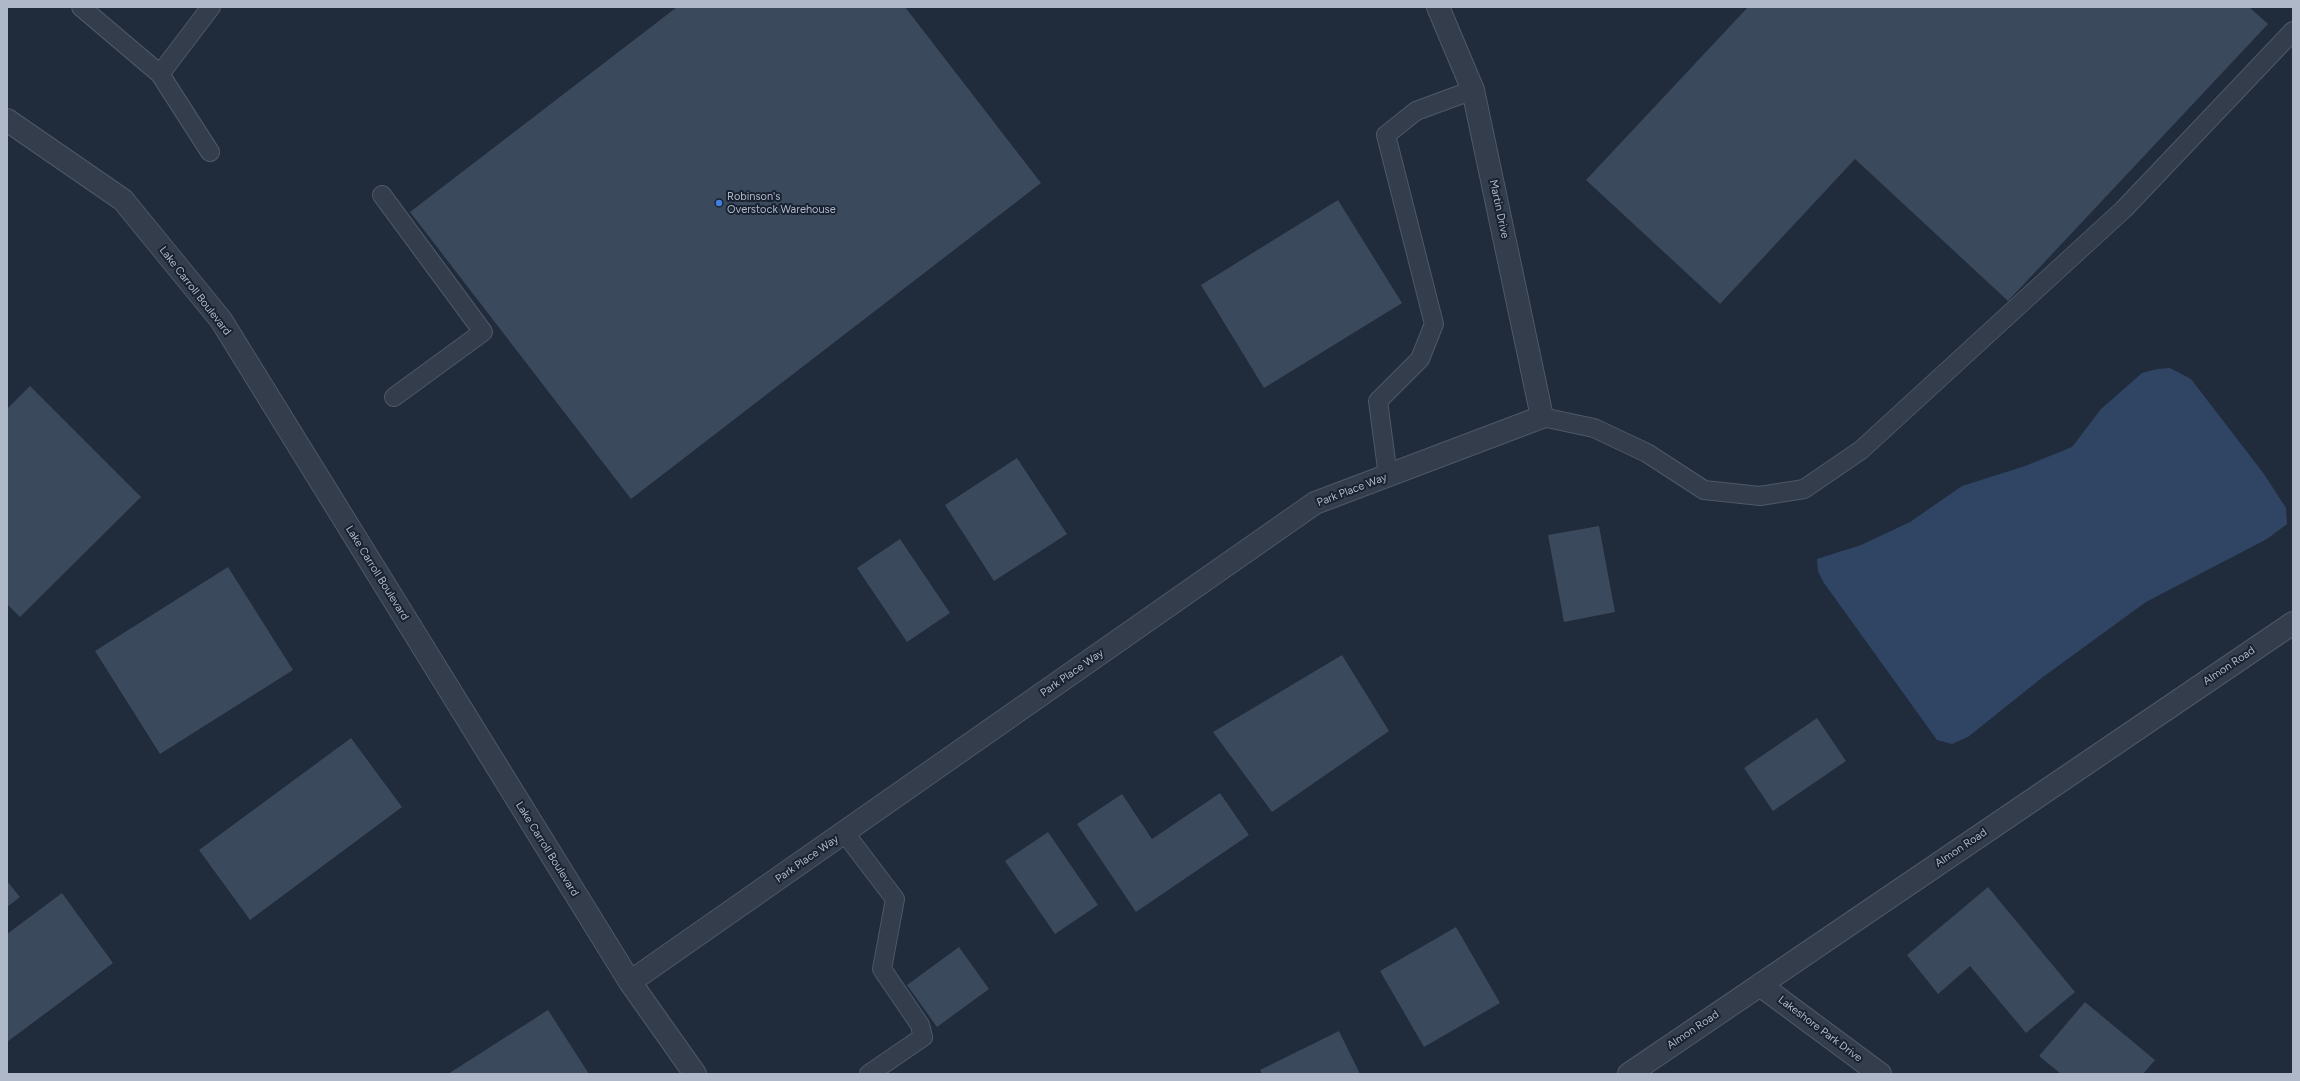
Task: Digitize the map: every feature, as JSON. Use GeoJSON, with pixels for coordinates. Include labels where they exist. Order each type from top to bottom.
{"type":"FeatureCollection","features":[{"type":"Feature","properties":{"kind":"street","name":"Martin Drive"},"geometry":{"type":"LineString","coordinates":[[1438,7],[1473,90],[1542,417]]}},
{"type":"Feature","properties":{"kind":"street","name":"Lake Carroll Boulevard"},"geometry":{"type":"LineString","coordinates":[[7,120],[123,200],[220,320],[630,982],[694,1074]]}},
{"type":"Feature","properties":{"kind":"street","name":"Park Place Way"},"geometry":{"type":"LineString","coordinates":[[630,982],[1315,503],[1542,417]]}},
{"type":"Feature","properties":{"kind":"street","name":"Almon Road"},"geometry":{"type":"LineString","coordinates":[[1629,1074],[2293,622]]}},
{"type":"Feature","properties":{"kind":"street","name":"Lakeshore Park Drive"},"geometry":{"type":"LineString","coordinates":[[1760,985],[1880,1074]]}},
{"type":"Feature","properties":{"kind":"lane"},"geometry":{"type":"LineString","coordinates":[[81,7],[160,74],[210,152]]}},
{"type":"Feature","properties":{"kind":"lane"},"geometry":{"type":"LineString","coordinates":[[160,74],[211,7]]}},
{"type":"Feature","properties":{"kind":"lane"},"geometry":{"type":"LineString","coordinates":[[1542,417],[1594,428],[1647,453],[1704,490],[1760,496],[1804,489],[1861,450],[2124,209],[2293,31]]}},
{"type":"Feature","properties":{"kind":"lane"},"geometry":{"type":"LineString","coordinates":[[1388,476],[1378,401],[1420,359],[1434,324],[1386,135],[1416,111],[1473,90]]}},
{"type":"Feature","properties":{"kind":"lane"},"geometry":{"type":"LineString","coordinates":[[382,195],[482,332],[394,397]]}},
{"type":"Feature","properties":{"kind":"lane"},"geometry":{"type":"LineString","coordinates":[[844,832],[895,899],[882,969],[920,1025],[923,1037],[868,1074]]}},
{"type":"Feature","properties":{"kind":"water"},"geometry":{"type":"Polygon","coordinates":[[[2170,368],[2191,379],[2264,474],[2286,508],[2287,524],[2267,539],[2146,602],[2043,677],[1968,737],[1952,744],[1937,740],[1824,583],[1818,571],[1817,559],[1861,545],[1910,522],[1962,486],[2025,466],[2072,447],[2101,409],[2142,373],[2157,369],[2170,368]]]}},
{"type":"Feature","properties":{"kind":"building"},"geometry":{"type":"Polygon","coordinates":[[[677,7],[905,7],[1041,183],[631,499],[410,212],[677,7]]]}},
{"type":"Feature","properties":{"kind":"building"},"geometry":{"type":"Polygon","coordinates":[[[1748,7],[2249,7],[2268,24],[2008,301],[1855,159],[1720,304],[1586,180],[1748,7]]]}},
{"type":"Feature","properties":{"kind":"building"},"geometry":{"type":"Polygon","coordinates":[[[1338,200],[1402,303],[1264,388],[1201,285],[1338,200]]]}},
{"type":"Feature","properties":{"kind":"building"},"geometry":{"type":"Polygon","coordinates":[[[30,386],[141,497],[20,617],[7,604],[7,409],[30,386]]]}},
{"type":"Feature","properties":{"kind":"building"},"geometry":{"type":"Polygon","coordinates":[[[1017,458],[1067,534],[994,581],[945,505],[1017,458]]]}},
{"type":"Feature","properties":{"kind":"building"},"geometry":{"type":"Polygon","coordinates":[[[1599,526],[1615,612],[1564,622],[1548,535],[1599,526]]]}},
{"type":"Feature","properties":{"kind":"building"},"geometry":{"type":"Polygon","coordinates":[[[900,539],[950,613],[907,642],[857,568],[900,539]]]}},
{"type":"Feature","properties":{"kind":"building"},"geometry":{"type":"Polygon","coordinates":[[[228,567],[293,670],[160,754],[95,651],[228,567]]]}},
{"type":"Feature","properties":{"kind":"building"},"geometry":{"type":"Polygon","coordinates":[[[1342,655],[1389,731],[1272,812],[1213,732],[1342,655]]]}},
{"type":"Feature","properties":{"kind":"building"},"geometry":{"type":"Polygon","coordinates":[[[1817,718],[1846,761],[1773,811],[1744,768],[1817,718]]]}},
{"type":"Feature","properties":{"kind":"building"},"geometry":{"type":"Polygon","coordinates":[[[351,738],[402,807],[250,920],[199,850],[351,738]]]}},
{"type":"Feature","properties":{"kind":"building"},"geometry":{"type":"Polygon","coordinates":[[[1220,793],[1249,835],[1136,912],[1077,824],[1122,794],[1152,839],[1220,793]]]}},
{"type":"Feature","properties":{"kind":"building"},"geometry":{"type":"Polygon","coordinates":[[[1048,832],[1098,905],[1055,934],[1005,861],[1048,832]]]}},
{"type":"Feature","properties":{"kind":"building"},"geometry":{"type":"Polygon","coordinates":[[[7,881],[20,897],[7,907],[7,881]]]}},
{"type":"Feature","properties":{"kind":"building"},"geometry":{"type":"Polygon","coordinates":[[[1988,887],[2075,992],[2026,1033],[1970,966],[1938,994],[1907,955],[1988,887]]]}},
{"type":"Feature","properties":{"kind":"building"},"geometry":{"type":"Polygon","coordinates":[[[62,893],[113,963],[7,1042],[7,934],[62,893]]]}},
{"type":"Feature","properties":{"kind":"building"},"geometry":{"type":"Polygon","coordinates":[[[1456,927],[1500,1003],[1424,1047],[1380,971],[1456,927]]]}},
{"type":"Feature","properties":{"kind":"building"},"geometry":{"type":"Polygon","coordinates":[[[959,947],[989,989],[937,1027],[907,985],[959,947]]]}},
{"type":"Feature","properties":{"kind":"building"},"geometry":{"type":"Polygon","coordinates":[[[2085,1002],[2155,1060],[2143,1074],[2061,1074],[2039,1056],[2085,1002]]]}},
{"type":"Feature","properties":{"kind":"building"},"geometry":{"type":"Polygon","coordinates":[[[548,1010],[589,1074],[448,1074],[548,1010]]]}},
{"type":"Feature","properties":{"kind":"building"},"geometry":{"type":"Polygon","coordinates":[[[1339,1031],[1360,1074],[1262,1074],[1260,1070],[1339,1031]]]}},
{"type":"Feature","properties":{"kind":"place","name":"Robinson's Overstock Warehouse"},"geometry":{"type":"Point","coordinates":[719,203]}}]}
